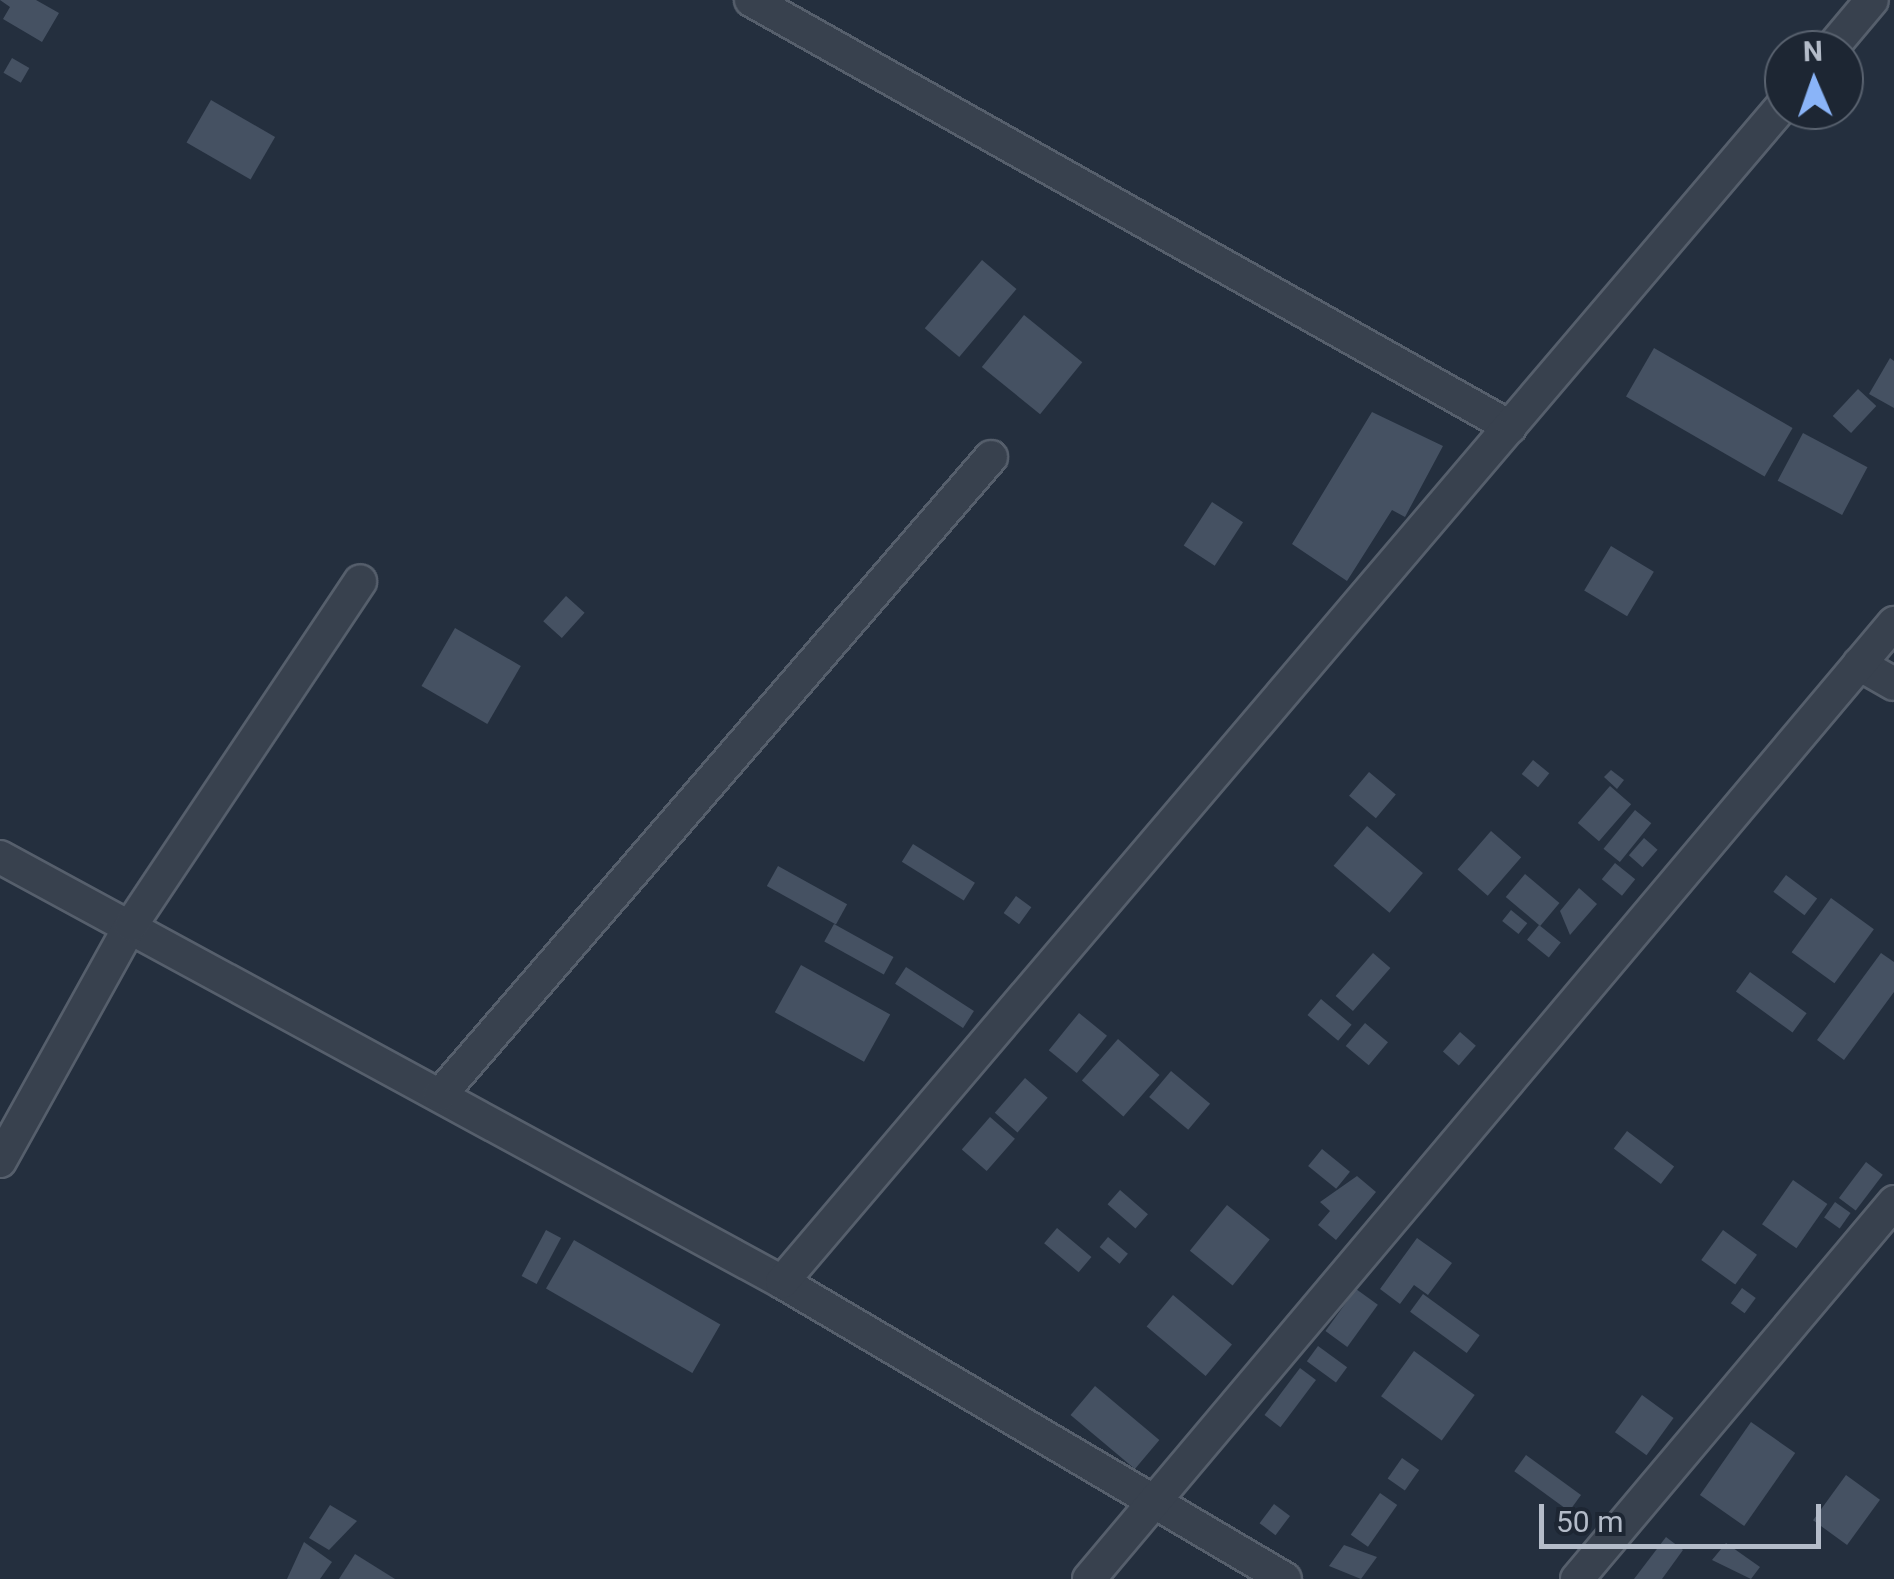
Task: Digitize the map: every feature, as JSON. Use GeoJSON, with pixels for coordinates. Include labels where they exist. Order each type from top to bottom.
{"type":"FeatureCollection","features":[{"type":"Feature","properties":{"kind":"street"},"geometry":{"type":"LineString","coordinates":[[750,0],[1510,427]]}},
{"type":"Feature","properties":{"kind":"street"},"geometry":{"type":"LineString","coordinates":[[1847,30],[1872,0]]}},
{"type":"Feature","properties":{"kind":"street"},"geometry":{"type":"LineString","coordinates":[[782,1282],[1764,128]]}},
{"type":"Feature","properties":{"kind":"street"},"geometry":{"type":"LineString","coordinates":[[440,1095],[992,457]]}},
{"type":"Feature","properties":{"kind":"street"},"geometry":{"type":"LineString","coordinates":[[0,1160],[131,926],[360,581]]}},
{"type":"Feature","properties":{"kind":"street"},"geometry":{"type":"LineString","coordinates":[[1090,1579],[1145,1504],[1894,623]]}},
{"type":"Feature","properties":{"kind":"street"},"geometry":{"type":"LineString","coordinates":[[1859,664],[1894,684]]}},
{"type":"Feature","properties":{"kind":"street"},"geometry":{"type":"LineString","coordinates":[[0,857],[782,1282],[1145,1504],[1285,1579]]}},
{"type":"Feature","properties":{"kind":"street"},"geometry":{"type":"LineString","coordinates":[[1577,1579],[1894,1202]]}},
{"type":"Feature","properties":{"kind":"building"},"geometry":{"type":"Polygon","coordinates":[[[0,0],[36,0],[59,13],[42,42],[3,19],[10,7],[0,0]]]}},
{"type":"Feature","properties":{"kind":"building"},"geometry":{"type":"Polygon","coordinates":[[[12,58],[29,68],[21,83],[4,73],[12,58]]]}},
{"type":"Feature","properties":{"kind":"building"},"geometry":{"type":"Polygon","coordinates":[[[211,100],[275,137],[251,179],[186,142],[211,100]]]}},
{"type":"Feature","properties":{"kind":"building"},"geometry":{"type":"Polygon","coordinates":[[[982,260],[1016,289],[959,357],[925,328],[982,260]]]}},
{"type":"Feature","properties":{"kind":"building"},"geometry":{"type":"Polygon","coordinates":[[[1024,315],[1082,362],[1040,414],[982,367],[1024,315]]]}},
{"type":"Feature","properties":{"kind":"building"},"geometry":{"type":"Polygon","coordinates":[[[1654,348],[1793,428],[1765,476],[1626,396],[1654,348]]]}},
{"type":"Feature","properties":{"kind":"building"},"geometry":{"type":"Polygon","coordinates":[[[1890,358],[1894,361],[1894,408],[1869,394],[1890,358]]]}},
{"type":"Feature","properties":{"kind":"building"},"geometry":{"type":"Polygon","coordinates":[[[1858,389],[1876,406],[1851,433],[1833,416],[1858,389]]]}},
{"type":"Feature","properties":{"kind":"building"},"geometry":{"type":"Polygon","coordinates":[[[1372,412],[1443,446],[1405,517],[1392,510],[1347,581],[1292,544],[1372,412]]]}},
{"type":"Feature","properties":{"kind":"building"},"geometry":{"type":"Polygon","coordinates":[[[1803,433],[1867,467],[1842,515],[1778,481],[1803,433]]]}},
{"type":"Feature","properties":{"kind":"building"},"geometry":{"type":"Polygon","coordinates":[[[1212,502],[1243,522],[1215,566],[1184,546],[1212,502]]]}},
{"type":"Feature","properties":{"kind":"building"},"geometry":{"type":"Polygon","coordinates":[[[1611,546],[1654,572],[1627,616],[1584,591],[1611,546]]]}},
{"type":"Feature","properties":{"kind":"building"},"geometry":{"type":"Polygon","coordinates":[[[566,596],[585,613],[562,638],[543,621],[566,596]]]}},
{"type":"Feature","properties":{"kind":"building"},"geometry":{"type":"Polygon","coordinates":[[[455,628],[521,666],[487,724],[422,686],[455,628]]]}},
{"type":"Feature","properties":{"kind":"building"},"geometry":{"type":"Polygon","coordinates":[[[1533,760],[1549,773],[1538,787],[1522,774],[1533,760]]]}},
{"type":"Feature","properties":{"kind":"building"},"geometry":{"type":"Polygon","coordinates":[[[1611,770],[1624,780],[1617,789],[1604,777],[1611,770]]]}},
{"type":"Feature","properties":{"kind":"building"},"geometry":{"type":"Polygon","coordinates":[[[1369,772],[1396,794],[1376,818],[1349,796],[1369,772]]]}},
{"type":"Feature","properties":{"kind":"building"},"geometry":{"type":"Polygon","coordinates":[[[1610,786],[1631,804],[1599,841],[1578,823],[1610,786]]]}},
{"type":"Feature","properties":{"kind":"building"},"geometry":{"type":"Polygon","coordinates":[[[1635,810],[1651,823],[1620,862],[1604,849],[1635,810]]]}},
{"type":"Feature","properties":{"kind":"building"},"geometry":{"type":"Polygon","coordinates":[[[1367,826],[1423,873],[1389,913],[1334,866],[1367,826]]]}},
{"type":"Feature","properties":{"kind":"building"},"geometry":{"type":"Polygon","coordinates":[[[1491,831],[1521,857],[1488,896],[1458,869],[1491,831]]]}},
{"type":"Feature","properties":{"kind":"building"},"geometry":{"type":"Polygon","coordinates":[[[1644,838],[1658,850],[1642,867],[1629,855],[1644,838]]]}},
{"type":"Feature","properties":{"kind":"building"},"geometry":{"type":"Polygon","coordinates":[[[913,844],[975,883],[964,900],[902,862],[913,844]]]}},
{"type":"Feature","properties":{"kind":"building"},"geometry":{"type":"Polygon","coordinates":[[[1615,863],[1635,879],[1622,896],[1602,879],[1615,863]]]}},
{"type":"Feature","properties":{"kind":"building"},"geometry":{"type":"Polygon","coordinates":[[[778,866],[847,904],[836,924],[767,886],[778,866]]]}},
{"type":"Feature","properties":{"kind":"building"},"geometry":{"type":"Polygon","coordinates":[[[1525,874],[1559,903],[1540,926],[1506,897],[1525,874]]]}},
{"type":"Feature","properties":{"kind":"building"},"geometry":{"type":"Polygon","coordinates":[[[1786,875],[1817,898],[1805,915],[1773,892],[1786,875]]]}},
{"type":"Feature","properties":{"kind":"building"},"geometry":{"type":"Polygon","coordinates":[[[1579,888],[1597,904],[1570,935],[1560,911],[1579,888]]]}},
{"type":"Feature","properties":{"kind":"building"},"geometry":{"type":"Polygon","coordinates":[[[1016,896],[1031,907],[1019,924],[1004,913],[1016,896]]]}},
{"type":"Feature","properties":{"kind":"building"},"geometry":{"type":"Polygon","coordinates":[[[1831,898],[1874,929],[1834,983],[1792,952],[1831,898]]]}},
{"type":"Feature","properties":{"kind":"building"},"geometry":{"type":"Polygon","coordinates":[[[1511,910],[1527,923],[1519,934],[1502,921],[1511,910]]]}},
{"type":"Feature","properties":{"kind":"building"},"geometry":{"type":"Polygon","coordinates":[[[834,924],[893,957],[884,974],[824,941],[834,924]]]}},
{"type":"Feature","properties":{"kind":"building"},"geometry":{"type":"Polygon","coordinates":[[[1539,925],[1561,943],[1549,957],[1527,940],[1539,925]]]}},
{"type":"Feature","properties":{"kind":"building"},"geometry":{"type":"Polygon","coordinates":[[[1373,953],[1390,968],[1353,1011],[1336,996],[1373,953]]]}},
{"type":"Feature","properties":{"kind":"building"},"geometry":{"type":"Polygon","coordinates":[[[1881,953],[1894,962],[1894,992],[1844,1060],[1817,1040],[1881,953]]]}},
{"type":"Feature","properties":{"kind":"building"},"geometry":{"type":"Polygon","coordinates":[[[801,965],[890,1014],[864,1062],[775,1012],[801,965]]]}},
{"type":"Feature","properties":{"kind":"building"},"geometry":{"type":"Polygon","coordinates":[[[906,967],[974,1011],[963,1028],[895,984],[906,967]]]}},
{"type":"Feature","properties":{"kind":"building"},"geometry":{"type":"Polygon","coordinates":[[[1750,972],[1807,1013],[1793,1033],[1736,991],[1750,972]]]}},
{"type":"Feature","properties":{"kind":"building"},"geometry":{"type":"Polygon","coordinates":[[[1321,999],[1352,1025],[1338,1041],[1308,1015],[1321,999]]]}},
{"type":"Feature","properties":{"kind":"building"},"geometry":{"type":"Polygon","coordinates":[[[1079,1013],[1107,1036],[1077,1073],[1049,1050],[1079,1013]]]}},
{"type":"Feature","properties":{"kind":"building"},"geometry":{"type":"Polygon","coordinates":[[[1365,1023],[1388,1042],[1369,1065],[1346,1046],[1365,1023]]]}},
{"type":"Feature","properties":{"kind":"building"},"geometry":{"type":"Polygon","coordinates":[[[1460,1032],[1476,1046],[1459,1065],[1443,1052],[1460,1032]]]}},
{"type":"Feature","properties":{"kind":"building"},"geometry":{"type":"Polygon","coordinates":[[[1118,1039],[1160,1075],[1123,1117],[1082,1081],[1118,1039]]]}},
{"type":"Feature","properties":{"kind":"building"},"geometry":{"type":"Polygon","coordinates":[[[1171,1071],[1210,1104],[1188,1130],[1149,1097],[1171,1071]]]}},
{"type":"Feature","properties":{"kind":"building"},"geometry":{"type":"Polygon","coordinates":[[[1025,1078],[1048,1098],[1017,1132],[995,1113],[1025,1078]]]}},
{"type":"Feature","properties":{"kind":"building"},"geometry":{"type":"Polygon","coordinates":[[[990,1117],[1015,1139],[987,1171],[962,1149],[990,1117]]]}},
{"type":"Feature","properties":{"kind":"building"},"geometry":{"type":"Polygon","coordinates":[[[1627,1131],[1674,1167],[1661,1184],[1614,1149],[1627,1131]]]}},
{"type":"Feature","properties":{"kind":"building"},"geometry":{"type":"Polygon","coordinates":[[[1322,1149],[1350,1172],[1336,1189],[1308,1166],[1322,1149]]]}},
{"type":"Feature","properties":{"kind":"building"},"geometry":{"type":"Polygon","coordinates":[[[1866,1162],[1883,1175],[1856,1211],[1839,1198],[1866,1162]]]}},
{"type":"Feature","properties":{"kind":"building"},"geometry":{"type":"Polygon","coordinates":[[[1357,1176],[1376,1192],[1336,1240],[1318,1225],[1330,1211],[1320,1202],[1357,1176]]]}},
{"type":"Feature","properties":{"kind":"building"},"geometry":{"type":"Polygon","coordinates":[[[1793,1180],[1827,1204],[1796,1248],[1762,1224],[1793,1180]]]}},
{"type":"Feature","properties":{"kind":"building"},"geometry":{"type":"Polygon","coordinates":[[[1120,1190],[1148,1214],[1135,1229],[1108,1204],[1120,1190]]]}},
{"type":"Feature","properties":{"kind":"building"},"geometry":{"type":"Polygon","coordinates":[[[1835,1202],[1851,1213],[1840,1228],[1824,1218],[1835,1202]]]}},
{"type":"Feature","properties":{"kind":"building"},"geometry":{"type":"Polygon","coordinates":[[[1227,1205],[1270,1240],[1233,1285],[1190,1251],[1227,1205]]]}},
{"type":"Feature","properties":{"kind":"building"},"geometry":{"type":"Polygon","coordinates":[[[1057,1228],[1091,1257],[1079,1272],[1044,1243],[1057,1228]]]}},
{"type":"Feature","properties":{"kind":"building"},"geometry":{"type":"Polygon","coordinates":[[[546,1230],[561,1238],[537,1284],[522,1276],[546,1230]]]}},
{"type":"Feature","properties":{"kind":"building"},"geometry":{"type":"Polygon","coordinates":[[[1723,1230],[1757,1255],[1735,1285],[1701,1260],[1723,1230]]]}},
{"type":"Feature","properties":{"kind":"building"},"geometry":{"type":"Polygon","coordinates":[[[1108,1237],[1128,1254],[1120,1264],[1100,1247],[1108,1237]]]}},
{"type":"Feature","properties":{"kind":"building"},"geometry":{"type":"Polygon","coordinates":[[[1417,1238],[1452,1263],[1428,1295],[1414,1285],[1400,1304],[1380,1289],[1417,1238]]]}},
{"type":"Feature","properties":{"kind":"building"},"geometry":{"type":"Polygon","coordinates":[[[574,1240],[720,1324],[692,1373],[546,1288],[574,1240]]]}},
{"type":"Feature","properties":{"kind":"building"},"geometry":{"type":"Polygon","coordinates":[[[1742,1288],[1756,1298],[1745,1313],[1731,1303],[1742,1288]]]}},
{"type":"Feature","properties":{"kind":"building"},"geometry":{"type":"Polygon","coordinates":[[[1356,1289],[1378,1305],[1347,1347],[1325,1331],[1356,1289]]]}},
{"type":"Feature","properties":{"kind":"building"},"geometry":{"type":"Polygon","coordinates":[[[1423,1294],[1480,1335],[1467,1353],[1410,1312],[1423,1294]]]}},
{"type":"Feature","properties":{"kind":"building"},"geometry":{"type":"Polygon","coordinates":[[[1173,1295],[1232,1344],[1206,1376],[1147,1326],[1173,1295]]]}},
{"type":"Feature","properties":{"kind":"building"},"geometry":{"type":"Polygon","coordinates":[[[1318,1346],[1347,1367],[1336,1383],[1307,1361],[1318,1346]]]}},
{"type":"Feature","properties":{"kind":"building"},"geometry":{"type":"Polygon","coordinates":[[[1414,1351],[1475,1395],[1442,1440],[1381,1396],[1414,1351]]]}},
{"type":"Feature","properties":{"kind":"building"},"geometry":{"type":"Polygon","coordinates":[[[1300,1368],[1316,1380],[1280,1427],[1264,1415],[1300,1368]]]}},
{"type":"Feature","properties":{"kind":"building"},"geometry":{"type":"Polygon","coordinates":[[[1095,1386],[1159,1440],[1135,1469],[1071,1415],[1095,1386]]]}},
{"type":"Feature","properties":{"kind":"building"},"geometry":{"type":"Polygon","coordinates":[[[1642,1395],[1674,1418],[1647,1455],[1615,1432],[1642,1395]]]}},
{"type":"Feature","properties":{"kind":"building"},"geometry":{"type":"Polygon","coordinates":[[[1751,1422],[1795,1453],[1744,1526],[1700,1495],[1751,1422]]]}},
{"type":"Feature","properties":{"kind":"building"},"geometry":{"type":"Polygon","coordinates":[[[1526,1455],[1581,1495],[1569,1511],[1514,1471],[1526,1455]]]}},
{"type":"Feature","properties":{"kind":"building"},"geometry":{"type":"Polygon","coordinates":[[[1402,1458],[1419,1470],[1405,1491],[1388,1478],[1402,1458]]]}},
{"type":"Feature","properties":{"kind":"building"},"geometry":{"type":"Polygon","coordinates":[[[1846,1475],[1880,1500],[1847,1545],[1813,1520],[1846,1475]]]}},
{"type":"Feature","properties":{"kind":"building"},"geometry":{"type":"Polygon","coordinates":[[[1380,1493],[1397,1505],[1368,1547],[1351,1535],[1380,1493]]]}},
{"type":"Feature","properties":{"kind":"building"},"geometry":{"type":"Polygon","coordinates":[[[1274,1504],[1290,1516],[1276,1535],[1260,1523],[1274,1504]]]}},
{"type":"Feature","properties":{"kind":"building"},"geometry":{"type":"Polygon","coordinates":[[[330,1505],[357,1521],[329,1550],[309,1538],[330,1505]]]}},
{"type":"Feature","properties":{"kind":"building"},"geometry":{"type":"Polygon","coordinates":[[[1666,1537],[1683,1550],[1662,1579],[1634,1579],[1666,1537]]]}},
{"type":"Feature","properties":{"kind":"building"},"geometry":{"type":"Polygon","coordinates":[[[304,1542],[332,1562],[320,1579],[287,1579],[304,1542]]]}},
{"type":"Feature","properties":{"kind":"building"},"geometry":{"type":"Polygon","coordinates":[[[1726,1543],[1760,1567],[1751,1579],[1712,1560],[1726,1543]]]}},
{"type":"Feature","properties":{"kind":"building"},"geometry":{"type":"Polygon","coordinates":[[[1344,1545],[1377,1557],[1361,1579],[1329,1566],[1344,1545]]]}},
{"type":"Feature","properties":{"kind":"building"},"geometry":{"type":"Polygon","coordinates":[[[355,1554],[395,1579],[339,1579],[355,1554]]]}}]}
